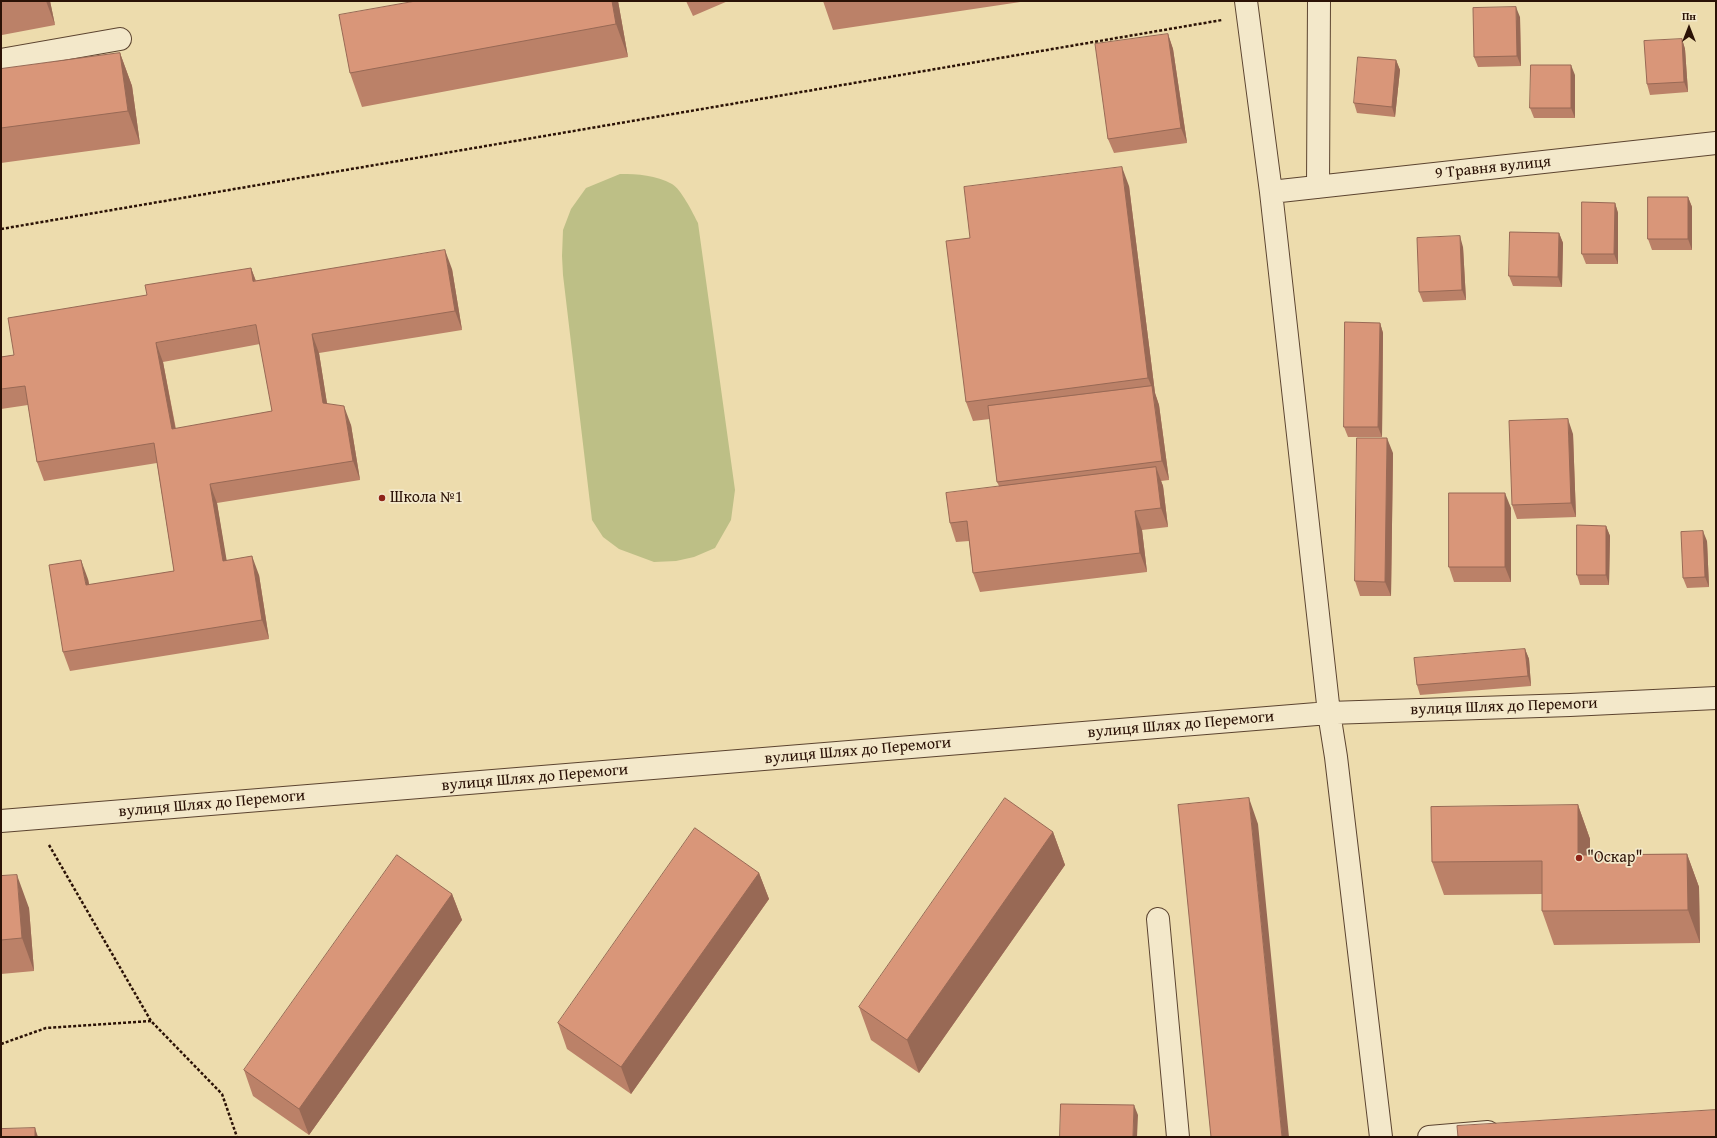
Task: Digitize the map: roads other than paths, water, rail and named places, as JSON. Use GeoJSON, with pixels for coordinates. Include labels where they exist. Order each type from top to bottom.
{"type":"FeatureCollection","features":[{"type":"Feature","properties":{"kind":"street"},"geometry":{"type":"LineString","coordinates":[[1318,187],[1319,1]]}},
{"type":"Feature","properties":{"kind":"street"},"geometry":{"type":"LineString","coordinates":[[1247,8],[1270,192],[1329,713],[1336,757],[1381,1137]]}},
{"type":"Feature","properties":{"kind":"street"},"geometry":{"type":"LineString","coordinates":[[1,60],[120,39]]}},
{"type":"Feature","properties":{"kind":"street","name":"9 Травня вулиця"},"geometry":{"type":"LineString","coordinates":[[1270,192],[1716,143]]}},
{"type":"Feature","properties":{"kind":"street","name":"вулиця Шлях до Перемоги"},"geometry":{"type":"LineString","coordinates":[[1,821],[1329,713],[1716,698]]}},
{"type":"Feature","properties":{"kind":"street"},"geometry":{"type":"LineString","coordinates":[[1158,918],[1178,1137]]}},
{"type":"Feature","properties":{"kind":"street"},"geometry":{"type":"LineString","coordinates":[[1430,1137],[1509,1130]]}},
{"type":"Feature","properties":{"kind":"place","name":"Школа №1"},"geometry":{"type":"Point","coordinates":[382,498]}},
{"type":"Feature","properties":{"kind":"place","name":"\"Оскар\""},"geometry":{"type":"Point","coordinates":[1579,858]}}]}
